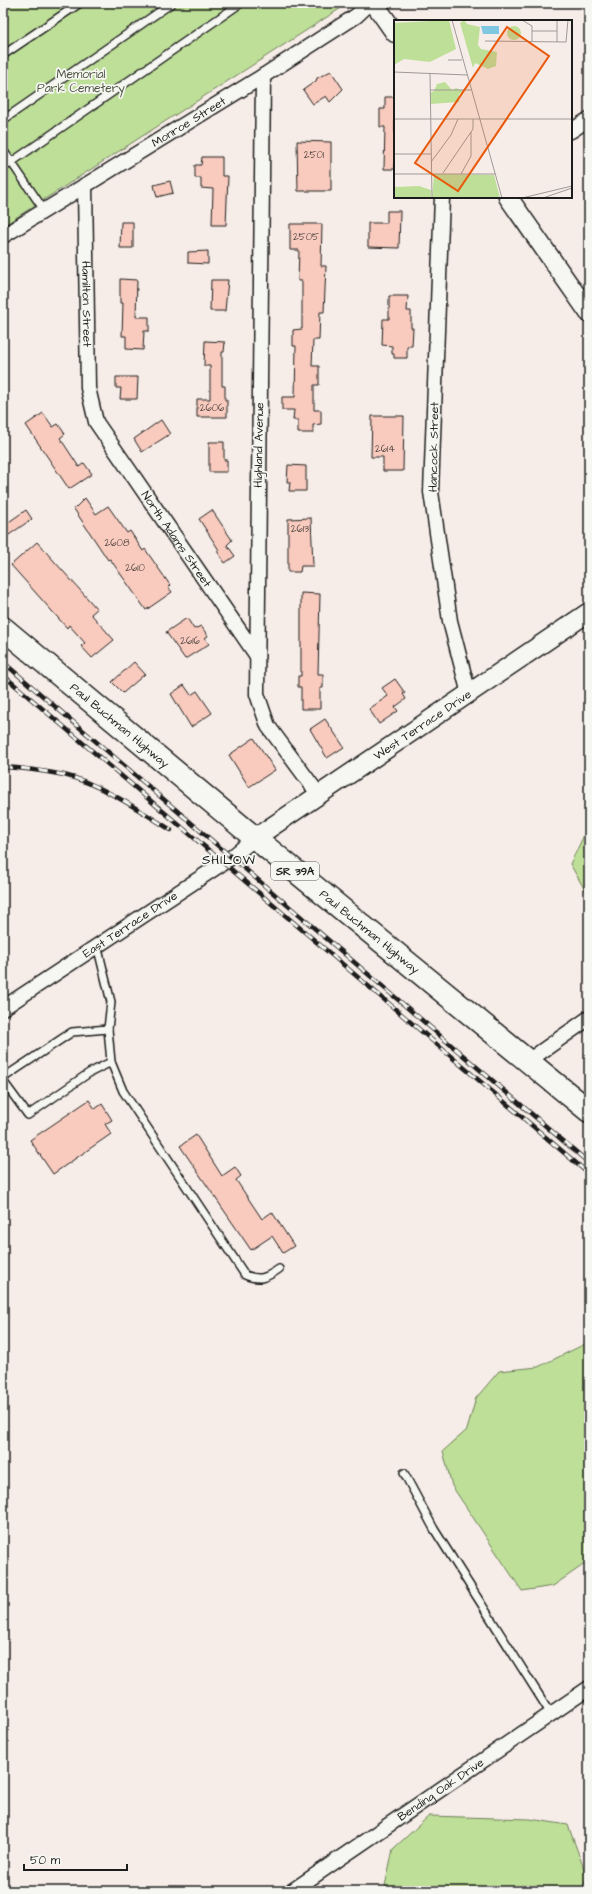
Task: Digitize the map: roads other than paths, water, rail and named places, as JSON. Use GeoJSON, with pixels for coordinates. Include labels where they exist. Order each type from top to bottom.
{"type":"FeatureCollection","features":[{"type":"Feature","properties":{"kind":"main road","name":"Paul Buchman Highway"},"geometry":{"type":"LineString","coordinates":[[3,628],[255,838],[589,1112]]}},
{"type":"Feature","properties":{"kind":"street","name":"Monroe Street"},"geometry":{"type":"LineString","coordinates":[[3,236],[263,76],[356,16],[370,3]]}},
{"type":"Feature","properties":{"kind":"street"},"geometry":{"type":"LineString","coordinates":[[374,3],[394,33]]}},
{"type":"Feature","properties":{"kind":"street","name":"Highland Avenue"},"geometry":{"type":"LineString","coordinates":[[263,76],[257,656],[258,694],[268,726],[319,795]]}},
{"type":"Feature","properties":{"kind":"street"},"geometry":{"type":"LineString","coordinates":[[572,130],[589,119]]}},
{"type":"Feature","properties":{"kind":"street","name":"Hamilton Street"},"geometry":{"type":"LineString","coordinates":[[85,185],[88,388],[96,422]]}},
{"type":"Feature","properties":{"kind":"street","name":"Hancock Street"},"geometry":{"type":"LineString","coordinates":[[442,198],[431,492],[450,621],[469,694]]}},
{"type":"Feature","properties":{"kind":"street"},"geometry":{"type":"LineString","coordinates":[[509,198],[589,314]]}},
{"type":"Feature","properties":{"kind":"street","name":"North Adams Street"},"geometry":{"type":"LineString","coordinates":[[96,422],[257,656]]}},
{"type":"Feature","properties":{"kind":"street","name":"West Terrace Drive"},"geometry":{"type":"LineString","coordinates":[[255,838],[589,612]]}},
{"type":"Feature","properties":{"kind":"street","name":"East Terrace Drive"},"geometry":{"type":"LineString","coordinates":[[3,1008],[232,858],[255,838]]}},
{"type":"Feature","properties":{"kind":"street"},"geometry":{"type":"LineString","coordinates":[[528,1061],[589,1018]]}},
{"type":"Feature","properties":{"kind":"street","name":"Bending Oak Drive"},"geometry":{"type":"LineString","coordinates":[[292,1891],[589,1688]]}},
{"type":"Feature","properties":{"kind":"lane"},"geometry":{"type":"LineString","coordinates":[[3,56],[80,3]]}},
{"type":"Feature","properties":{"kind":"lane"},"geometry":{"type":"LineString","coordinates":[[3,120],[172,3]]}},
{"type":"Feature","properties":{"kind":"lane"},"geometry":{"type":"LineString","coordinates":[[3,168],[241,3]]}},
{"type":"Feature","properties":{"kind":"lane"},"geometry":{"type":"LineString","coordinates":[[3,150],[44,210]]}},
{"type":"Feature","properties":{"kind":"lane"},"geometry":{"type":"LineString","coordinates":[[97,945],[111,1002],[108,1029],[112,1062],[123,1091],[245,1275],[254,1279],[266,1278],[279,1270]]}},
{"type":"Feature","properties":{"kind":"lane"},"geometry":{"type":"LineString","coordinates":[[108,1029],[72,1032],[3,1080],[28,1115],[88,1073],[112,1062]]}},
{"type":"Feature","properties":{"kind":"lane"},"geometry":{"type":"LineString","coordinates":[[404,1473],[434,1529],[551,1714]]}},
{"type":"Feature","properties":{"kind":"railway"},"geometry":{"type":"LineString","coordinates":[[3,662],[589,1163]]}},
{"type":"Feature","properties":{"kind":"railway"},"geometry":{"type":"LineString","coordinates":[[3,675],[589,1174]]}},
{"type":"Feature","properties":{"kind":"railway"},"geometry":{"type":"LineString","coordinates":[[3,767],[64,775],[91,784],[119,798],[171,830]]}},
{"type":"Feature","properties":{"kind":"district","name":"SHILOW"},"geometry":{"type":"Point","coordinates":[229,860]}},
{"type":"Feature","properties":{"kind":"park label","name":"Memorial Park Cemetery"},"geometry":{"type":"Point","coordinates":[81,81]}}]}
